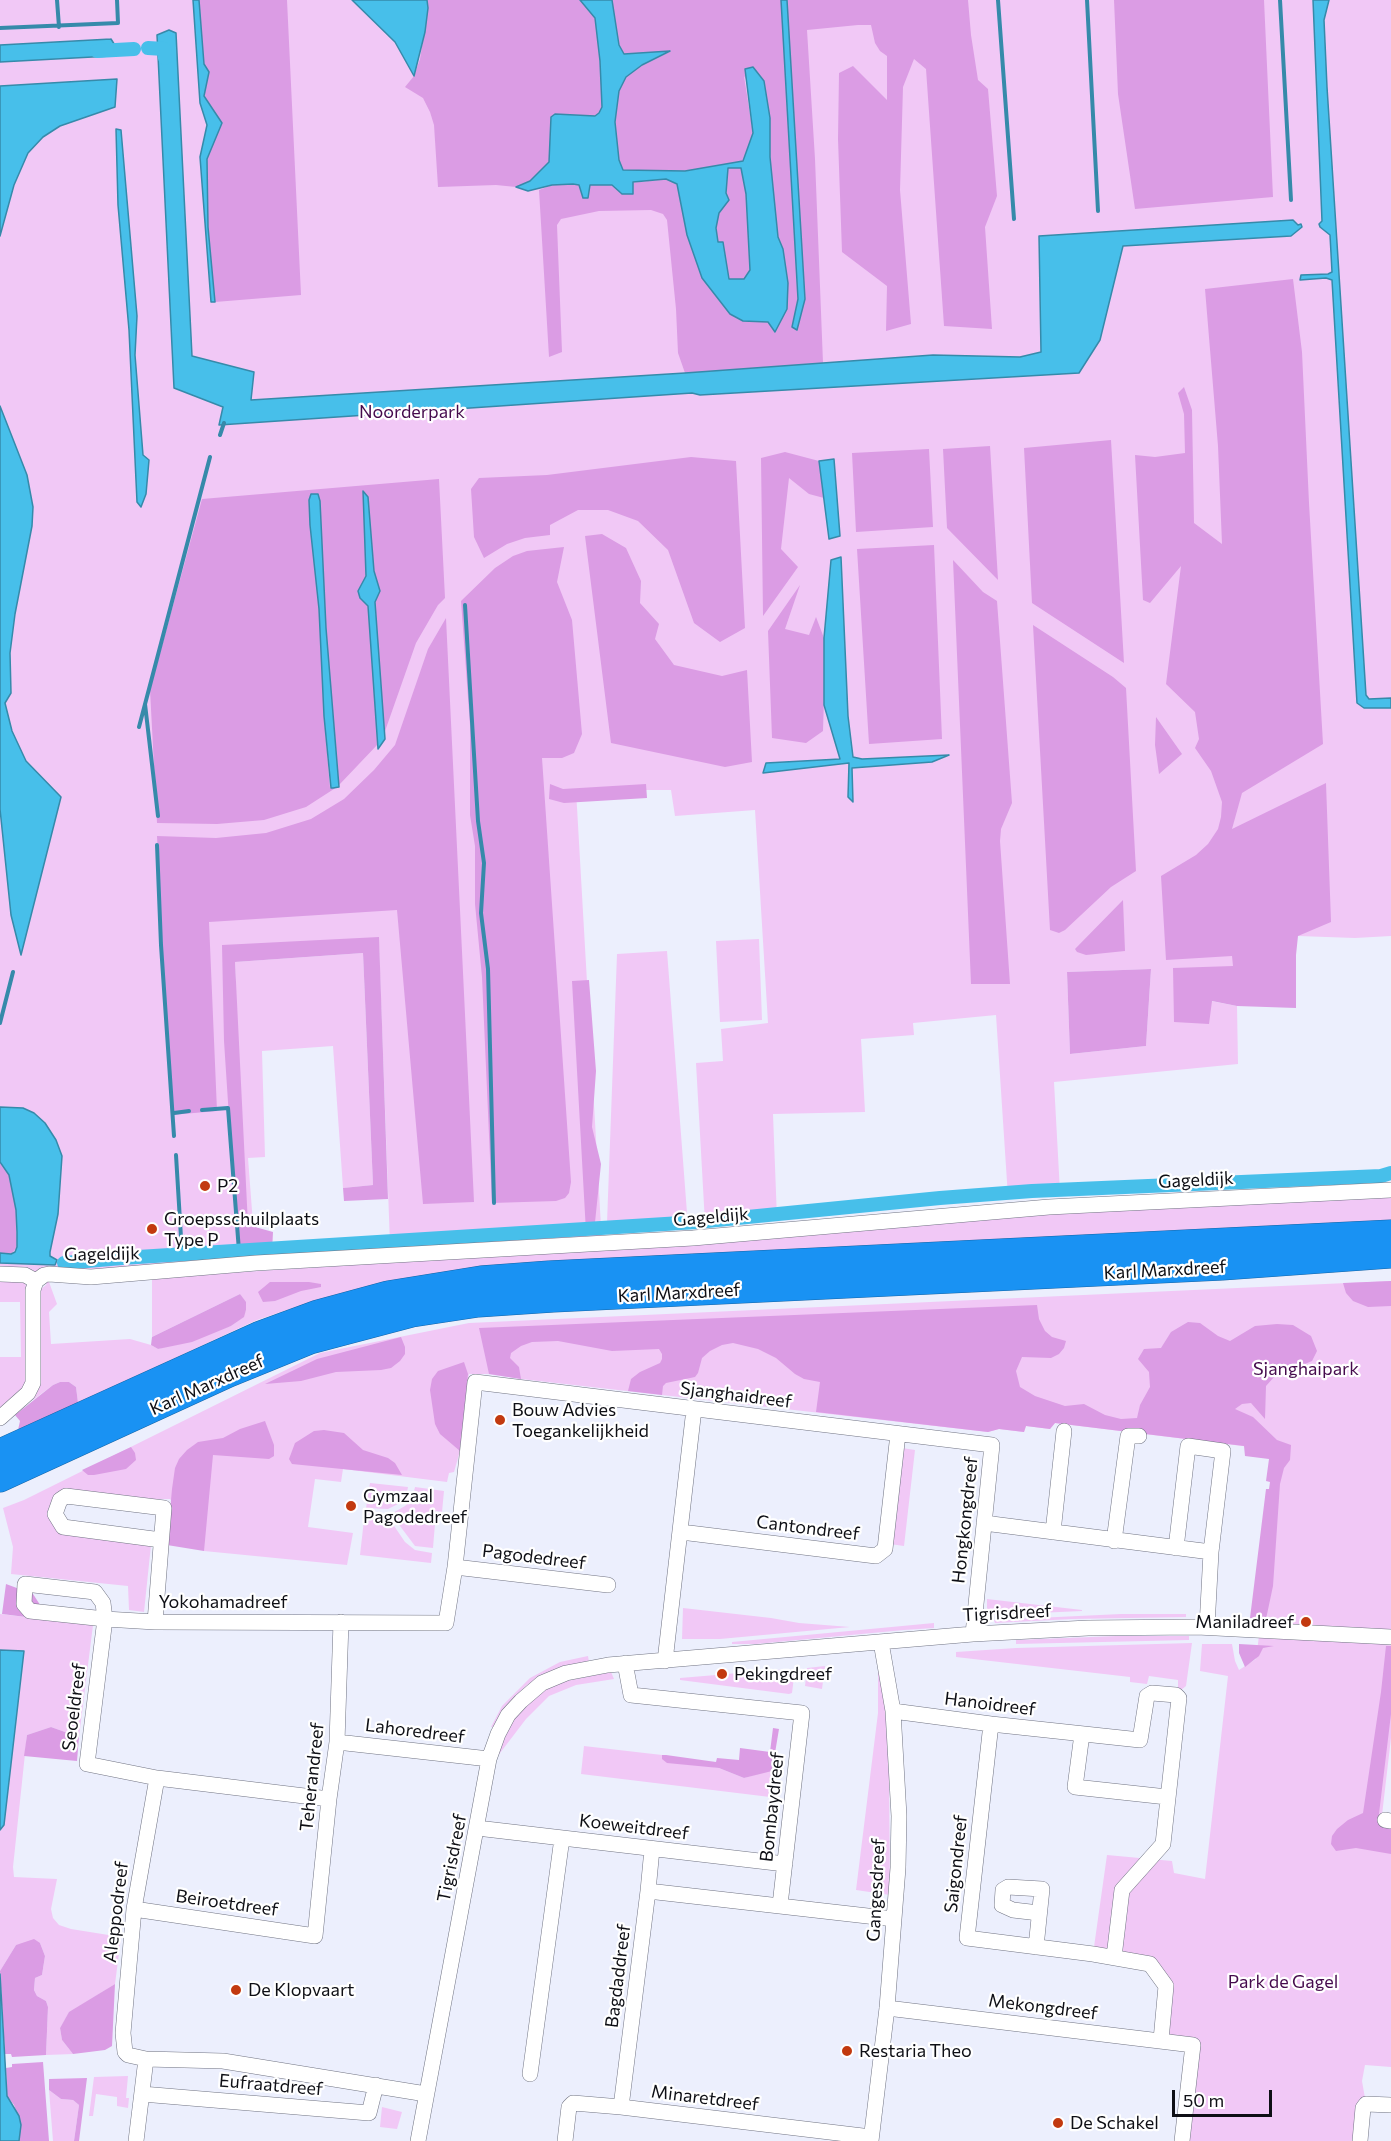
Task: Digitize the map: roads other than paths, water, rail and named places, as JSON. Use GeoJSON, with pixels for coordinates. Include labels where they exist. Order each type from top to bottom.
{"type":"FeatureCollection","features":[{"type":"Feature","properties":{"kind":"highway","name":"Karl Marxdreef"},"geometry":{"type":"LineString","coordinates":[[0,1452],[278,1328],[318,1313],[388,1294],[470,1281],[549,1274],[1391,1233]]}},
{"type":"Feature","properties":{"kind":"highway","name":"Karl Marxdreef"},"geometry":{"type":"LineString","coordinates":[[0,1479],[239,1370],[310,1341],[412,1314],[478,1304],[554,1299],[1211,1268],[1391,1255]]}},
{"type":"Feature","properties":{"kind":"street","name":"Gageldijk"},"geometry":{"type":"LineString","coordinates":[[0,1274],[25,1275],[36,1281],[49,1274],[102,1276],[256,1263],[693,1238],[1049,1207],[1391,1190]]}},
{"type":"Feature","properties":{"kind":"street"},"geometry":{"type":"LineString","coordinates":[[0,1418],[28,1393],[33,1383],[33,1290],[36,1281]]}},
{"type":"Feature","properties":{"kind":"street","name":"Sjanghaidreef"},"geometry":{"type":"LineString","coordinates":[[475,1382],[992,1445]]}},
{"type":"Feature","properties":{"kind":"street","name":"Pagodedreef"},"geometry":{"type":"LineString","coordinates":[[340,1622],[446,1623],[455,1568],[475,1382]]}},
{"type":"Feature","properties":{"kind":"street"},"geometry":{"type":"LineString","coordinates":[[665,1660],[694,1409]]}},
{"type":"Feature","properties":{"kind":"street"},"geometry":{"type":"LineString","coordinates":[[1053,1532],[1064,1431]]}},
{"type":"Feature","properties":{"kind":"street","name":"Cantondreef"},"geometry":{"type":"LineString","coordinates":[[681,1532],[876,1556],[885,1549],[898,1434]]}},
{"type":"Feature","properties":{"kind":"street"},"geometry":{"type":"LineString","coordinates":[[1114,1541],[1128,1436],[1139,1436]]}},
{"type":"Feature","properties":{"kind":"street","name":"Hongkongdreef"},"geometry":{"type":"LineString","coordinates":[[973,1634],[992,1445]]}},
{"type":"Feature","properties":{"kind":"street"},"geometry":{"type":"LineString","coordinates":[[1176,1548],[1188,1446],[1224,1451],[1211,1552],[1207,1627]]}},
{"type":"Feature","properties":{"kind":"street"},"geometry":{"type":"LineString","coordinates":[[155,1622],[164,1508],[66,1497],[60,1500],[55,1514],[63,1527],[161,1540]]}},
{"type":"Feature","properties":{"kind":"street"},"geometry":{"type":"LineString","coordinates":[[984,1523],[1211,1552]]}},
{"type":"Feature","properties":{"kind":"street","name":"Pagodedreef"},"geometry":{"type":"LineString","coordinates":[[455,1568],[608,1585]]}},
{"type":"Feature","properties":{"kind":"street","name":"Yokohamadreef"},"geometry":{"type":"LineString","coordinates":[[105,1619],[103,1603],[95,1592],[25,1584],[24,1604],[30,1611],[105,1619],[155,1622],[340,1622]]}},
{"type":"Feature","properties":{"kind":"street","name":"Seoeldreef"},"geometry":{"type":"LineString","coordinates":[[105,1619],[87,1764],[157,1778]]}},
{"type":"Feature","properties":{"kind":"street","name":"Teherandreef"},"geometry":{"type":"LineString","coordinates":[[315,1936],[329,1798],[338,1742],[340,1622]]}},
{"type":"Feature","properties":{"kind":"street","name":"Tigrisdreef"},"geometry":{"type":"LineString","coordinates":[[418,2141],[489,1759],[508,1715],[542,1683],[576,1671],[625,1664],[973,1634],[1088,1628],[1207,1627],[1391,1637]]}},
{"type":"Feature","properties":{"kind":"street","name":"Gangesdreef"},"geometry":{"type":"LineString","coordinates":[[871,2139],[887,2008],[898,1868],[899,1816],[893,1711],[881,1642]]}},
{"type":"Feature","properties":{"kind":"street","name":"Bombaydreef"},"geometry":{"type":"LineString","coordinates":[[625,1664],[631,1695],[802,1713],[780,1905]]}},
{"type":"Feature","properties":{"kind":"street","name":"Hanoidreef"},"geometry":{"type":"LineString","coordinates":[[893,1711],[1140,1740],[1147,1696],[1152,1693],[1176,1695],[1179,1698],[1163,1844],[1122,1890],[1114,1957]]}},
{"type":"Feature","properties":{"kind":"street","name":"Saigondreef"},"geometry":{"type":"LineString","coordinates":[[991,1724],[968,1938],[1114,1957],[1150,1964],[1166,1986],[1161,2040]]}},
{"type":"Feature","properties":{"kind":"street"},"geometry":{"type":"LineString","coordinates":[[1082,1734],[1075,1787],[1167,1797]]}},
{"type":"Feature","properties":{"kind":"street","name":"Lahoredreef"},"geometry":{"type":"LineString","coordinates":[[338,1742],[489,1759]]}},
{"type":"Feature","properties":{"kind":"street"},"geometry":{"type":"LineString","coordinates":[[157,1778],[329,1798]]}},
{"type":"Feature","properties":{"kind":"street","name":"Aleppodreef"},"geometry":{"type":"LineString","coordinates":[[125,2052],[123,2033],[134,1909],[157,1778]]}},
{"type":"Feature","properties":{"kind":"street","name":"Koeweitdreef"},"geometry":{"type":"LineString","coordinates":[[477,1828],[785,1864]]}},
{"type":"Feature","properties":{"kind":"street"},"geometry":{"type":"LineString","coordinates":[[530,2074],[562,1838]]}},
{"type":"Feature","properties":{"kind":"street","name":"Bagdaddreef"},"geometry":{"type":"LineString","coordinates":[[621,2107],[652,1849]]}},
{"type":"Feature","properties":{"kind":"street"},"geometry":{"type":"LineString","coordinates":[[648,1891],[894,1919]]}},
{"type":"Feature","properties":{"kind":"street","name":"Beiroetdreef"},"geometry":{"type":"LineString","coordinates":[[134,1909],[315,1936]]}},
{"type":"Feature","properties":{"kind":"street"},"geometry":{"type":"LineString","coordinates":[[1036,1947],[1039,1913]]}},
{"type":"Feature","properties":{"kind":"street","name":"Mekongdreef"},"geometry":{"type":"LineString","coordinates":[[887,2008],[1193,2045],[1182,2141]]}},
{"type":"Feature","properties":{"kind":"street","name":"Eufraatdreef"},"geometry":{"type":"LineString","coordinates":[[125,2052],[128,2055],[146,2059],[223,2061],[426,2094]]}},
{"type":"Feature","properties":{"kind":"street"},"geometry":{"type":"LineString","coordinates":[[136,2141],[146,2059]]}},
{"type":"Feature","properties":{"kind":"street","name":"Eufraatdreef"},"geometry":{"type":"LineString","coordinates":[[142,2094],[369,2113],[376,2085]]}},
{"type":"Feature","properties":{"kind":"street","name":"Minaretdreef"},"geometry":{"type":"LineString","coordinates":[[565,2141],[569,2107],[573,2103],[871,2139]]}},
{"type":"Feature","properties":{"kind":"street"},"geometry":{"type":"LineString","coordinates":[[1360,2141],[1363,2108],[1366,2104],[1391,2105]]}},
{"type":"Feature","properties":{"kind":"water"},"geometry":{"type":"Polygon","coordinates":[[[193,0],[199,0],[204,64],[209,72],[204,96],[222,123],[207,159],[208,227],[215,302],[211,302],[200,157],[207,125],[200,103],[193,0]]]}},
{"type":"Feature","properties":{"kind":"water"},"geometry":{"type":"Polygon","coordinates":[[[352,0],[427,0],[425,32],[414,76],[395,42],[352,0]]]}},
{"type":"Feature","properties":{"kind":"water"},"geometry":{"type":"Polygon","coordinates":[[[580,0],[612,0],[619,45],[624,54],[670,51],[642,65],[626,77],[619,91],[615,122],[619,160],[623,170],[685,171],[743,161],[753,133],[745,69],[753,67],[764,81],[770,118],[770,157],[778,237],[783,249],[788,283],[787,309],[775,332],[768,322],[743,321],[730,314],[702,278],[687,235],[677,184],[666,179],[633,182],[633,194],[622,194],[612,185],[590,185],[588,198],[583,198],[579,185],[573,184],[552,185],[528,191],[516,187],[530,181],[549,162],[551,117],[555,114],[595,116],[602,107],[595,18],[580,0]],[[728,168],[726,193],[729,200],[719,213],[716,228],[718,242],[723,242],[729,279],[744,279],[750,270],[746,194],[741,168],[728,168]]]}},
{"type":"Feature","properties":{"kind":"water"},"geometry":{"type":"Polygon","coordinates":[[[781,0],[787,0],[805,299],[797,330],[792,327],[798,299],[781,0]]]}},
{"type":"Feature","properties":{"kind":"water"},"geometry":{"type":"Polygon","coordinates":[[[1313,0],[1329,0],[1324,20],[1327,87],[1366,695],[1369,699],[1391,698],[1391,708],[1364,708],[1357,703],[1332,280],[1326,278],[1300,280],[1301,275],[1332,272],[1330,235],[1319,224],[1322,221],[1313,0]]]}},
{"type":"Feature","properties":{"kind":"water"},"geometry":{"type":"Polygon","coordinates":[[[169,30],[176,33],[192,356],[254,372],[251,400],[933,355],[1020,357],[1041,352],[1039,236],[1293,220],[1302,227],[1291,236],[1123,246],[1100,340],[1079,373],[700,395],[692,393],[219,425],[223,407],[174,388],[157,35],[169,30]]]}},
{"type":"Feature","properties":{"kind":"water"},"geometry":{"type":"Polygon","coordinates":[[[111,39],[116,47],[111,56],[0,62],[0,45],[111,39]]]}},
{"type":"Feature","properties":{"kind":"water"},"geometry":{"type":"Polygon","coordinates":[[[117,79],[115,107],[60,126],[43,137],[28,153],[14,185],[0,236],[0,86],[117,79]]]}},
{"type":"Feature","properties":{"kind":"water"},"geometry":{"type":"Polygon","coordinates":[[[116,129],[121,130],[137,316],[135,355],[143,455],[149,460],[146,494],[141,507],[137,502],[129,330],[118,205],[116,129]]]}},
{"type":"Feature","properties":{"kind":"water"},"geometry":{"type":"Polygon","coordinates":[[[0,406],[27,475],[33,507],[32,526],[10,653],[11,693],[5,703],[12,731],[26,761],[61,797],[21,955],[11,915],[0,809],[0,406]]]}},
{"type":"Feature","properties":{"kind":"water"},"geometry":{"type":"Polygon","coordinates":[[[834,459],[840,536],[829,539],[819,461],[834,459]]]}},
{"type":"Feature","properties":{"kind":"water"},"geometry":{"type":"Polygon","coordinates":[[[363,491],[368,497],[374,571],[380,591],[375,602],[385,739],[378,749],[368,606],[360,598],[358,591],[366,576],[363,491]]]}},
{"type":"Feature","properties":{"kind":"water"},"geometry":{"type":"Polygon","coordinates":[[[311,494],[318,494],[320,501],[326,628],[339,787],[333,788],[331,788],[324,716],[319,609],[310,525],[309,500],[311,494]]]}},
{"type":"Feature","properties":{"kind":"water"},"geometry":{"type":"Polygon","coordinates":[[[841,557],[848,716],[853,757],[862,759],[949,755],[932,762],[852,768],[853,802],[848,797],[849,763],[763,773],[766,763],[840,759],[824,705],[824,638],[831,560],[841,557]]]}},
{"type":"Feature","properties":{"kind":"water"},"geometry":{"type":"Polygon","coordinates":[[[0,1107],[23,1108],[34,1113],[45,1123],[56,1140],[62,1156],[58,1214],[50,1252],[50,1256],[57,1260],[55,1265],[0,1263],[0,1253],[15,1252],[17,1232],[16,1210],[9,1175],[0,1162],[0,1107]]]}},
{"type":"Feature","properties":{"kind":"water"},"geometry":{"type":"Polygon","coordinates":[[[0,1650],[24,1651],[4,1825],[0,1830],[0,1650]]]}},
{"type":"Feature","properties":{"kind":"water"},"geometry":{"type":"Polygon","coordinates":[[[0,1974],[7,2096],[19,2116],[21,2125],[19,2141],[0,2141],[0,1974]]]}},
{"type":"Feature","properties":{"kind":"waterway"},"geometry":{"type":"LineString","coordinates":[[57,0],[59,27]]}},
{"type":"Feature","properties":{"kind":"waterway"},"geometry":{"type":"LineString","coordinates":[[0,28],[118,23],[117,0]]}},
{"type":"Feature","properties":{"kind":"waterway"},"geometry":{"type":"LineString","coordinates":[[998,0],[1014,219]]}},
{"type":"Feature","properties":{"kind":"waterway"},"geometry":{"type":"LineString","coordinates":[[1087,0],[1098,211]]}},
{"type":"Feature","properties":{"kind":"waterway"},"geometry":{"type":"LineString","coordinates":[[1280,0],[1291,200]]}},
{"type":"Feature","properties":{"kind":"waterway"},"geometry":{"type":"LineString","coordinates":[[148,48],[164,49],[165,58]]}},
{"type":"Feature","properties":{"kind":"waterway"},"geometry":{"type":"LineString","coordinates":[[97,51],[134,49]]}},
{"type":"Feature","properties":{"kind":"waterway"},"geometry":{"type":"LineString","coordinates":[[220,435],[224,423]]}},
{"type":"Feature","properties":{"kind":"waterway"},"geometry":{"type":"LineString","coordinates":[[139,727],[210,457]]}},
{"type":"Feature","properties":{"kind":"waterway"},"geometry":{"type":"LineString","coordinates":[[465,605],[478,821],[484,863],[481,913],[488,969],[494,1203]]}},
{"type":"Feature","properties":{"kind":"waterway"},"geometry":{"type":"LineString","coordinates":[[145,704],[158,816]]}},
{"type":"Feature","properties":{"kind":"waterway"},"geometry":{"type":"LineString","coordinates":[[157,845],[161,945],[174,1136]]}},
{"type":"Feature","properties":{"kind":"waterway"},"geometry":{"type":"LineString","coordinates":[[0,1023],[13,972]]}},
{"type":"Feature","properties":{"kind":"waterway"},"geometry":{"type":"LineString","coordinates":[[202,1110],[228,1108],[239,1251]]}},
{"type":"Feature","properties":{"kind":"waterway"},"geometry":{"type":"LineString","coordinates":[[174,1113],[189,1111]]}},
{"type":"Feature","properties":{"kind":"waterway"},"geometry":{"type":"LineString","coordinates":[[176,1155],[182,1254]]}},
{"type":"Feature","properties":{"kind":"waterway"},"geometry":{"type":"LineString","coordinates":[[64,1263],[697,1222],[1032,1191],[1381,1176],[1391,1173]]}},
{"type":"Feature","properties":{"kind":"place","name":"P2"},"geometry":{"type":"Point","coordinates":[205,1186]}},
{"type":"Feature","properties":{"kind":"place","name":"Groepsschuilplaats Type P"},"geometry":{"type":"Point","coordinates":[152,1229]}},
{"type":"Feature","properties":{"kind":"place","name":"Bouw Advies Toegankelijkheid"},"geometry":{"type":"Point","coordinates":[500,1420]}},
{"type":"Feature","properties":{"kind":"place","name":"Gymzaal Pagodedreef"},"geometry":{"type":"Point","coordinates":[351,1506]}},
{"type":"Feature","properties":{"kind":"place","name":"Maniladreef"},"geometry":{"type":"Point","coordinates":[1306,1622]}},
{"type":"Feature","properties":{"kind":"place","name":"Pekingdreef"},"geometry":{"type":"Point","coordinates":[722,1674]}},
{"type":"Feature","properties":{"kind":"place","name":"De Klopvaart"},"geometry":{"type":"Point","coordinates":[236,1990]}},
{"type":"Feature","properties":{"kind":"place","name":"Restaria Theo"},"geometry":{"type":"Point","coordinates":[847,2051]}},
{"type":"Feature","properties":{"kind":"place","name":"De Schakel"},"geometry":{"type":"Point","coordinates":[1058,2123]}},
{"type":"Feature","properties":{"kind":"park label","name":"Noorderpark"},"geometry":{"type":"Point","coordinates":[412,412]}},
{"type":"Feature","properties":{"kind":"park label","name":"Sjanghaipark"},"geometry":{"type":"Point","coordinates":[1306,1369]}},
{"type":"Feature","properties":{"kind":"park label","name":"Park de Gagel"},"geometry":{"type":"Point","coordinates":[1283,1982]}}]}
